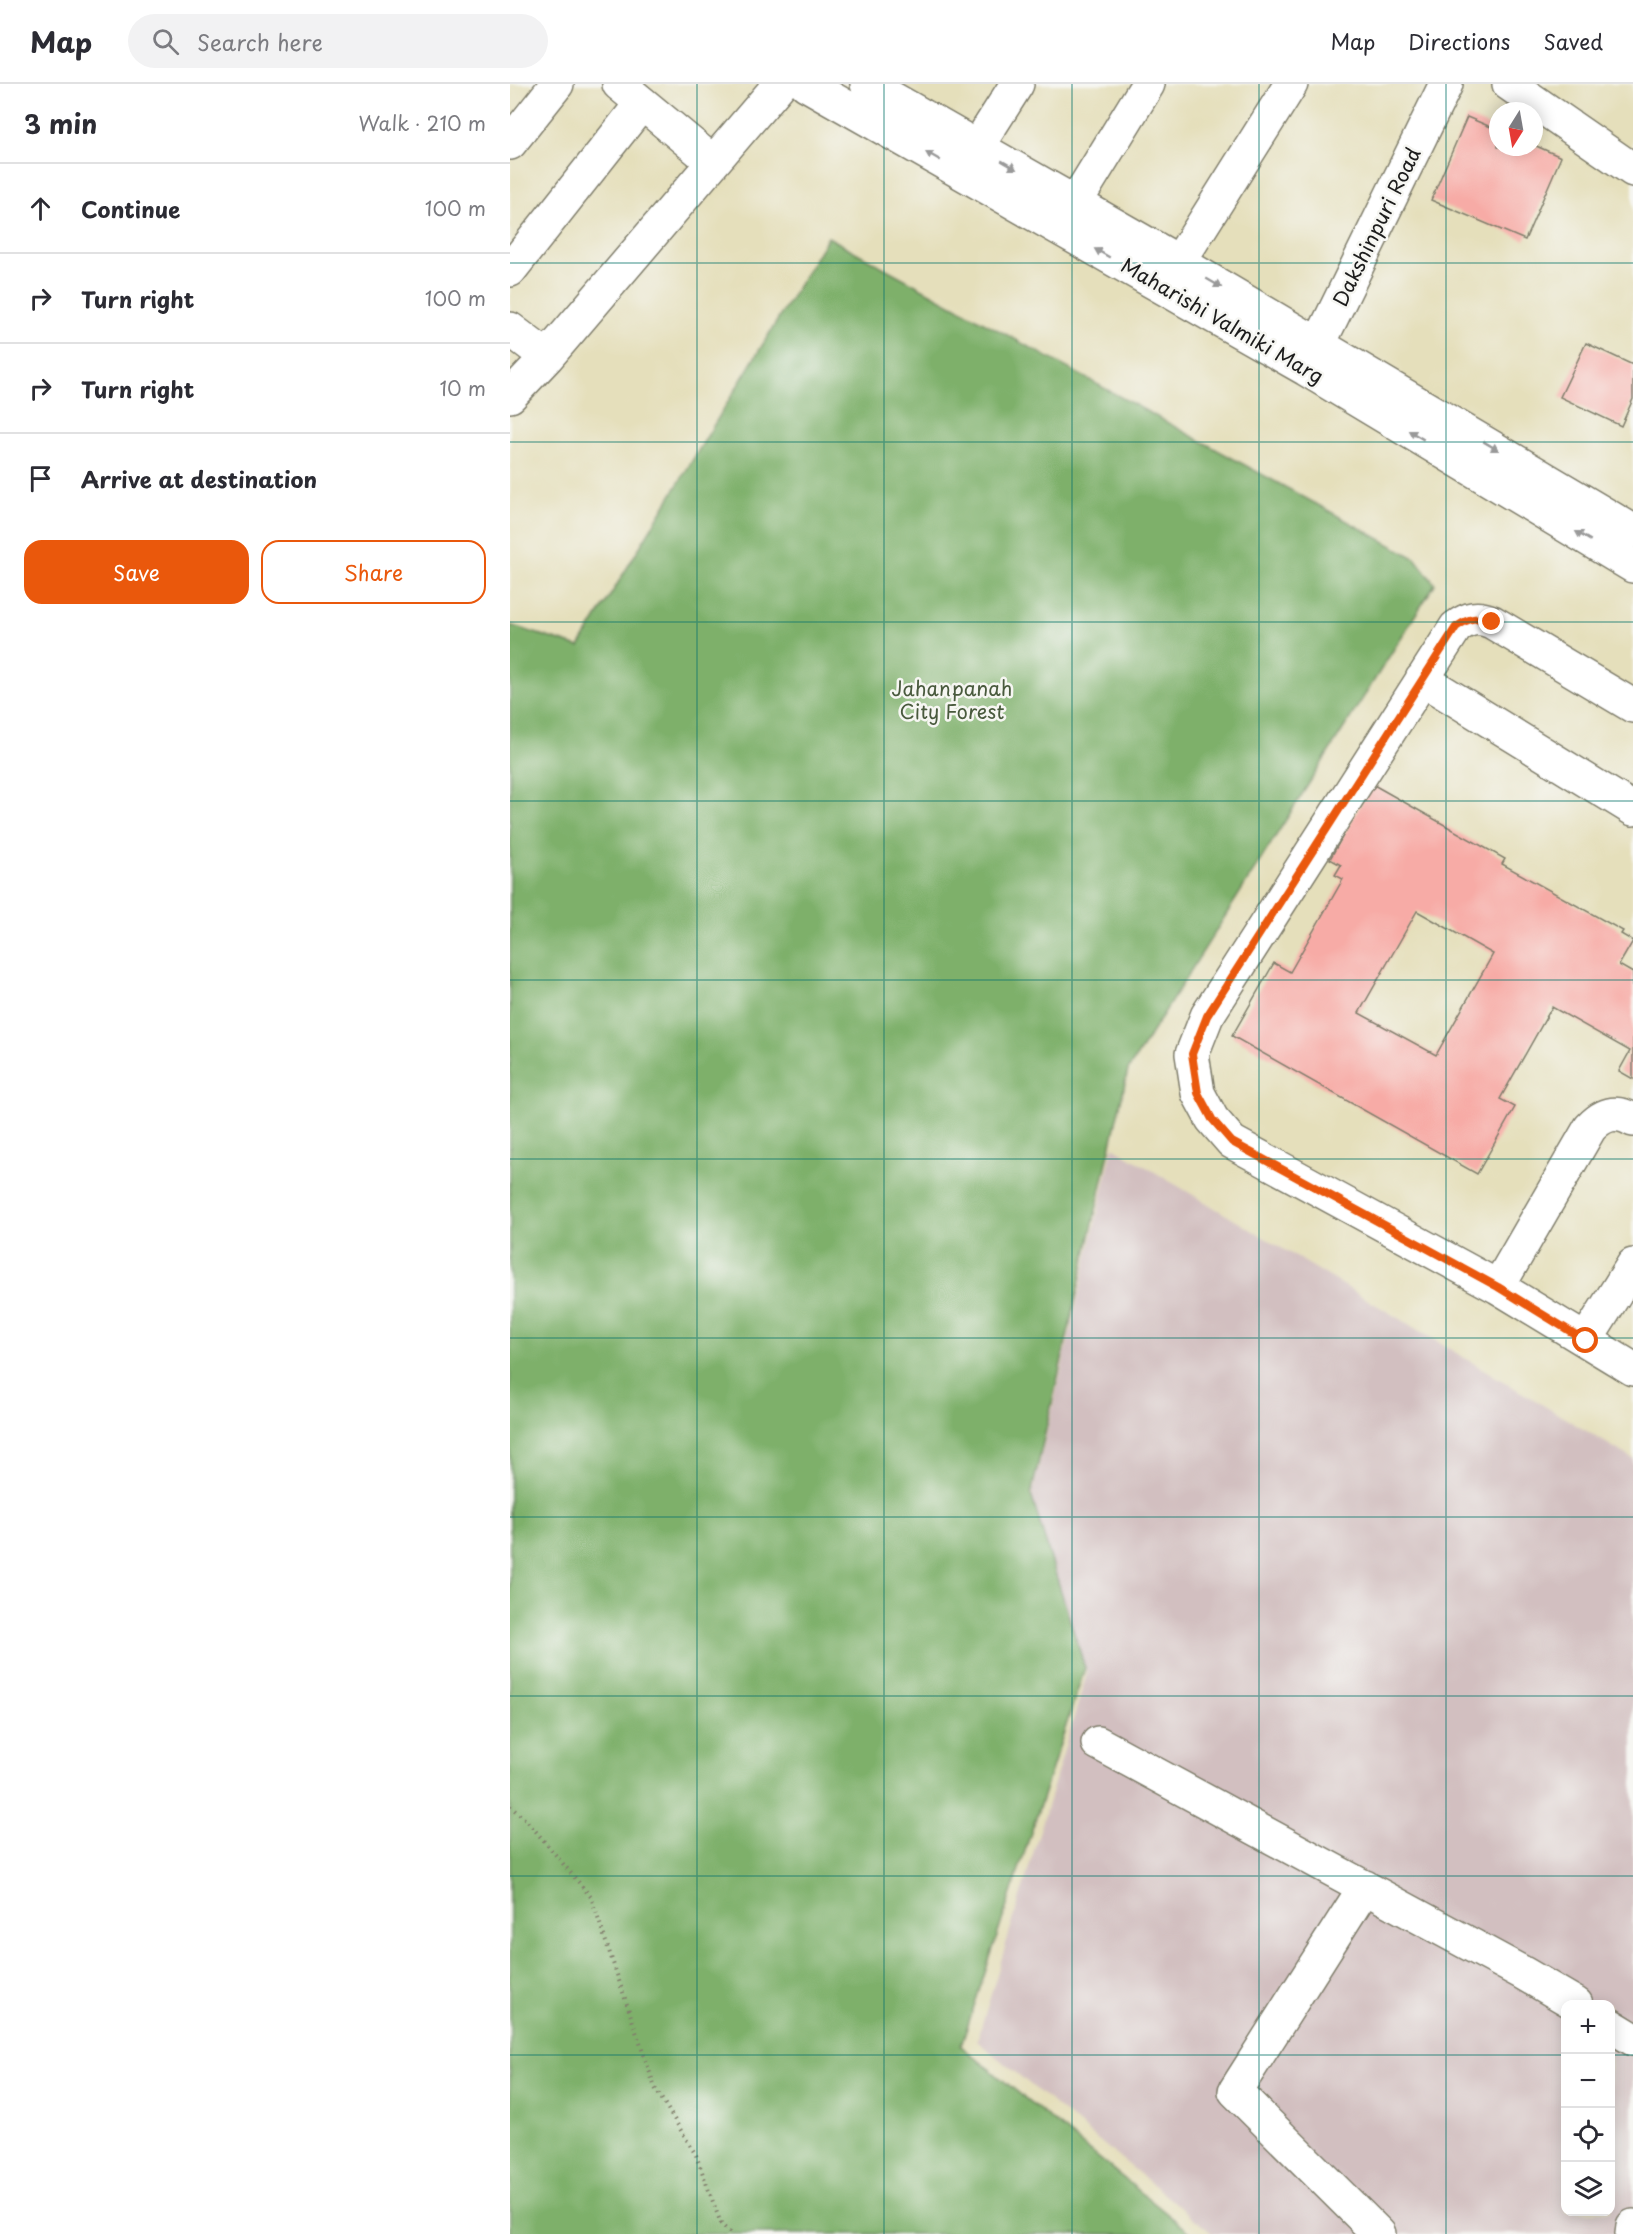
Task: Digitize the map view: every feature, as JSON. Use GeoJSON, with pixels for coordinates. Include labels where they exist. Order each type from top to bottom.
{"type":"FeatureCollection","features":[{"type":"Feature","properties":{"kind":"street"},"geometry":{"type":"LineString","coordinates":[[510,143],[557,84]]}},
{"type":"Feature","properties":{"kind":"street"},"geometry":{"type":"LineString","coordinates":[[510,396],[547,357],[780,84]]}},
{"type":"Feature","properties":{"kind":"street","name":"Maharishi Valmiki Marg"},"geometry":{"type":"LineString","coordinates":[[806,84],[1633,531]]}},
{"type":"Feature","properties":{"kind":"street","name":"Maharishi Valmiki Marg"},"geometry":{"type":"LineString","coordinates":[[867,84],[1179,262],[1313,357],[1633,566]]}},
{"type":"Feature","properties":{"kind":"street"},"geometry":{"type":"LineString","coordinates":[[977,147],[1017,84]]}},
{"type":"Feature","properties":{"kind":"street"},"geometry":{"type":"LineString","coordinates":[[1076,203],[1148,84]]}},
{"type":"Feature","properties":{"kind":"street"},"geometry":{"type":"LineString","coordinates":[[1179,262],[1292,84]]}},
{"type":"Feature","properties":{"kind":"street","name":"Dakshinpuri Road"},"geometry":{"type":"LineString","coordinates":[[1313,357],[1446,84]]}},
{"type":"Feature","properties":{"kind":"street"},"geometry":{"type":"LineString","coordinates":[[1509,84],[1633,170]]}},
{"type":"Feature","properties":{"kind":"street"},"geometry":{"type":"LineString","coordinates":[[510,270],[630,94],[713,162]]}},
{"type":"Feature","properties":{"kind":"street"},"geometry":{"type":"LineString","coordinates":[[510,329],[547,357]]}},
{"type":"Feature","properties":{"kind":"street"},"geometry":{"type":"LineString","coordinates":[[1633,706],[1492,622],[1482,618],[1468,618],[1456,627],[1207,1016],[1192,1054],[1198,1093],[1212,1119],[1232,1142],[1498,1287],[1633,1369]]}},
{"type":"Feature","properties":{"kind":"street"},"geometry":{"type":"LineString","coordinates":[[1422,679],[1633,809]]}},
{"type":"Feature","properties":{"kind":"street"},"geometry":{"type":"LineString","coordinates":[[1498,1287],[1590,1128],[1598,1120],[1611,1113],[1633,1120]]}},
{"type":"Feature","properties":{"kind":"street"},"geometry":{"type":"LineString","coordinates":[[1586,1341],[1633,1265]]}},
{"type":"Feature","properties":{"kind":"street"},"geometry":{"type":"LineString","coordinates":[[1098,1743],[1569,2000]]}},
{"type":"Feature","properties":{"kind":"street"},"geometry":{"type":"LineString","coordinates":[[1365,1887],[1235,2091],[1379,2234]]}},
{"type":"Feature","properties":{"kind":"street"},"geometry":{"type":"LineString","coordinates":[[1615,2028],[1633,2039]]}},
{"type":"Feature","properties":{"kind":"street"},"geometry":{"type":"LineString","coordinates":[[1632,2234],[1633,2226]]}},
{"type":"Feature","properties":{"kind":"path"},"geometry":{"type":"LineString","coordinates":[[510,1806],[528,1822],[591,1897],[655,2088],[696,2155],[721,2224],[731,2234]]}},
{"type":"Feature","properties":{"kind":"shaded area"},"geometry":{"type":"Polygon","coordinates":[[[1113,1147],[1633,1459],[1633,2234],[1213,2234],[977,2041],[1087,1673],[1032,1496],[1113,1147]]]}},
{"type":"Feature","properties":{"kind":"green space","name":"Jahanpanah City Forest"},"geometry":{"type":"Polygon","coordinates":[[[828,237],[1415,558],[1435,584],[1128,1070],[1031,1495],[1085,1668],[961,2046],[1192,2234],[510,2234],[510,625],[579,647],[828,237]]]}},
{"type":"Feature","properties":{"kind":"building"},"geometry":{"type":"Polygon","coordinates":[[[1467,117],[1489,126],[1489,156],[1543,156],[1543,149],[1561,157],[1525,240],[1431,200],[1467,117]]]}},
{"type":"Feature","properties":{"kind":"building"},"geometry":{"type":"Polygon","coordinates":[[[1586,343],[1633,365],[1633,399],[1621,426],[1560,397],[1586,343]]]}},
{"type":"Feature","properties":{"kind":"building"},"geometry":{"type":"Polygon","coordinates":[[[1372,784],[1505,859],[1502,864],[1623,931],[1621,934],[1633,941],[1619,965],[1633,973],[1633,1079],[1619,1071],[1630,1051],[1552,1007],[1500,1099],[1515,1107],[1477,1174],[1232,1036],[1274,963],[1290,972],[1343,879],[1335,875],[1341,865],[1330,859],[1372,784]],[[1417,911],[1359,1013],[1436,1055],[1493,954],[1417,911]]]}},
{"type":"Feature","properties":{"kind":"route"},"geometry":{"type":"LineString","coordinates":[[1492,622],[1482,618],[1468,618],[1456,627],[1207,1016],[1192,1054],[1198,1093],[1212,1119],[1232,1142],[1498,1287],[1586,1341]]}}]}
